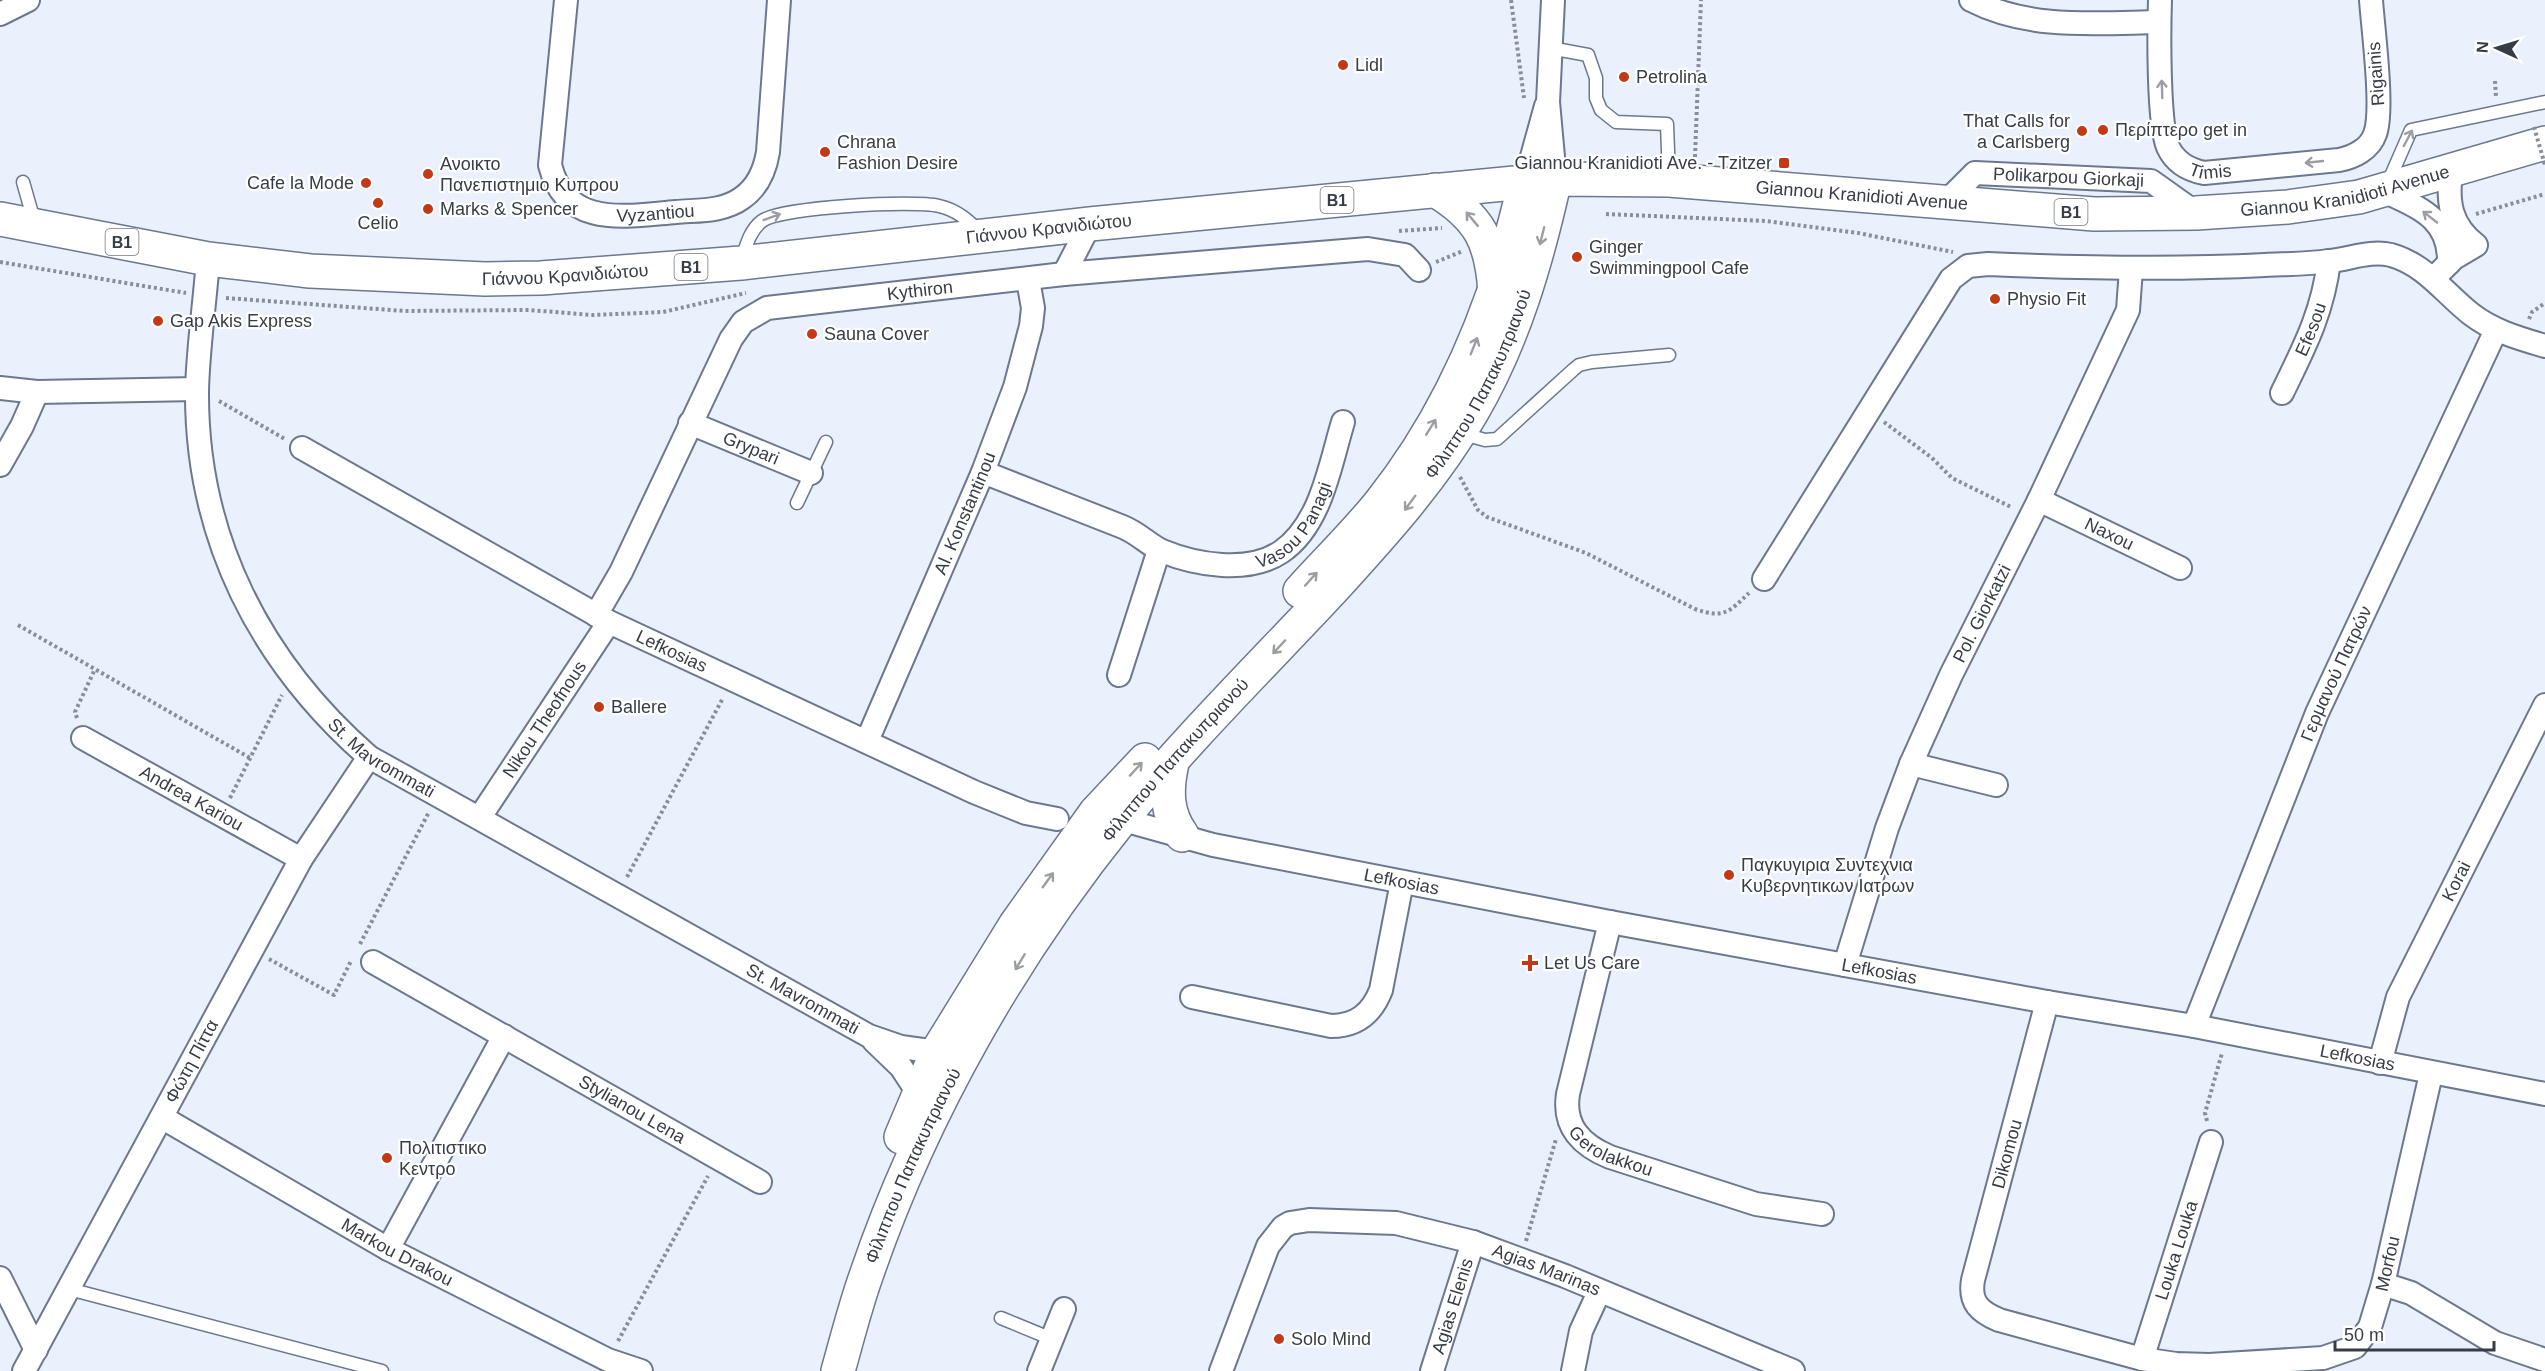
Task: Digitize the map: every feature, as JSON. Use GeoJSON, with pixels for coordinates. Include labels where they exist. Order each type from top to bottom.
{"type":"FeatureCollection","features":[{"type":"Feature","properties":{"kind":"main road","name":"Giannou Kranidioti Avenue"},"geometry":{"type":"LineString","coordinates":[[1172,216],[1540,181],[1681,181],[2094,214],[2196,213],[2318,203],[2384,191],[2451,170],[2540,135]]}},
{"type":"Feature","properties":{"kind":"main road","name":"Φίλιππου Παπακυπριανού"},"geometry":{"type":"LineString","coordinates":[[815,1371],[849,1264],[937,1052],[1016,924],[1093,823],[1380,503],[1449,397],[1468,359],[1495,293],[1513,236],[1540,181]]}},
{"type":"Feature","properties":{"kind":"main road","name":"Φίλιππου Παπακυπριανού"},"geometry":{"type":"LineString","coordinates":[[837,1371],[866,1276],[923,1134],[951,1079],[1035,936],[1093,823],[1172,763],[1398,518],[1453,443],[1495,368],[1524,295],[1542,238],[1540,181]]}},
{"type":"Feature","properties":{"kind":"main road"},"geometry":{"type":"LineString","coordinates":[[1436,190],[1465,210],[1481,229],[1491,258],[1495,293]]}},
{"type":"Feature","properties":{"kind":"main road","name":"Γιάννου Κρανιδιώτου"},"geometry":{"type":"LineString","coordinates":[[208,259],[310,271],[506,279],[568,277],[741,263],[1172,216]]}},
{"type":"Feature","properties":{"kind":"main road","name":"B1"},"geometry":{"type":"LineString","coordinates":[[0,219],[208,259]]}},
{"type":"Feature","properties":{"kind":"main road"},"geometry":{"type":"LineString","coordinates":[[1172,763],[1168,779],[1168,807],[1172,820],[1182,836]]}},
{"type":"Feature","properties":{"kind":"street"},"geometry":{"type":"LineString","coordinates":[[0,14],[28,0]]}},
{"type":"Feature","properties":{"kind":"street","name":"Vyzantiou"},"geometry":{"type":"LineString","coordinates":[[566,0],[550,165],[557,184],[578,205],[596,215],[615,217],[715,209],[742,199],[754,188],[763,172],[768,152],[779,0]]}},
{"type":"Feature","properties":{"kind":"street"},"geometry":{"type":"LineString","coordinates":[[1540,181],[1548,102],[1553,0]]}},
{"type":"Feature","properties":{"kind":"street"},"geometry":{"type":"LineString","coordinates":[[1971,0],[2000,14],[2024,19],[2071,23],[2160,11]]}},
{"type":"Feature","properties":{"kind":"street","name":"Rigainis"},"geometry":{"type":"LineString","coordinates":[[2368,145],[2375,134],[2378,114],[2371,0]]}},
{"type":"Feature","properties":{"kind":"street","name":"Timis"},"geometry":{"type":"LineString","coordinates":[[2160,11],[2164,133],[2175,158],[2185,166],[2204,173],[2339,160],[2356,155],[2368,145]]}},
{"type":"Feature","properties":{"kind":"street"},"geometry":{"type":"LineString","coordinates":[[2441,271],[2476,245],[2461,232],[2454,221],[2450,207],[2451,170]]}},
{"type":"Feature","properties":{"kind":"street"},"geometry":{"type":"LineString","coordinates":[[2384,191],[2421,210],[2440,226],[2448,241],[2441,271],[2458,303],[2496,330],[2545,346]]}},
{"type":"Feature","properties":{"kind":"street"},"geometry":{"type":"LineString","coordinates":[[1064,274],[1090,224]]}},
{"type":"Feature","properties":{"kind":"street","name":"Kythiron"},"geometry":{"type":"LineString","coordinates":[[603,618],[621,572],[690,423],[737,329],[752,316],[767,308],[1028,280],[1064,274],[1368,249],[1405,255],[1419,270]]}},
{"type":"Feature","properties":{"kind":"street"},"geometry":{"type":"LineString","coordinates":[[1764,579],[1951,279],[1968,266],[1988,264],[2131,269],[2329,261],[2377,253],[2441,271]]}},
{"type":"Feature","properties":{"kind":"street","name":"St. Mavrommati"},"geometry":{"type":"LineString","coordinates":[[208,259],[197,389],[201,460],[220,545],[256,622],[292,676],[322,714],[369,757],[869,1036],[900,1047],[937,1052]]}},
{"type":"Feature","properties":{"kind":"street","name":"Efesou"},"geometry":{"type":"LineString","coordinates":[[2282,393],[2318,318],[2325,293],[2329,261]]}},
{"type":"Feature","properties":{"kind":"street","name":"Pol. Giorkatzi"},"geometry":{"type":"LineString","coordinates":[[1845,965],[1887,828],[1911,764],[1951,675],[2035,508],[2128,309],[2131,269]]}},
{"type":"Feature","properties":{"kind":"street","name":"Al. Konstantinou"},"geometry":{"type":"LineString","coordinates":[[867,741],[983,472],[1016,387],[1028,344],[1033,308],[1028,280]]}},
{"type":"Feature","properties":{"kind":"street","name":"Γερμανού Πατρών"},"geometry":{"type":"LineString","coordinates":[[2194,1026],[2318,713],[2496,330]]}},
{"type":"Feature","properties":{"kind":"street"},"geometry":{"type":"LineString","coordinates":[[0,388],[37,392],[197,389]]}},
{"type":"Feature","properties":{"kind":"street"},"geometry":{"type":"LineString","coordinates":[[0,465],[22,426],[37,392]]}},
{"type":"Feature","properties":{"kind":"street","name":"Vasou Panagi"},"geometry":{"type":"LineString","coordinates":[[983,472],[1129,530],[1160,550],[1198,562],[1222,564],[1262,561],[1282,552],[1309,520],[1318,502],[1343,422]]}},
{"type":"Feature","properties":{"kind":"street","name":"Grypari"},"geometry":{"type":"LineString","coordinates":[[690,423],[811,473]]}},
{"type":"Feature","properties":{"kind":"street","name":"Lefkosias"},"geometry":{"type":"LineString","coordinates":[[302,448],[603,618],[974,792],[1026,813],[1182,836],[1213,845]]}},
{"type":"Feature","properties":{"kind":"street","name":"Naxou"},"geometry":{"type":"LineString","coordinates":[[2035,508],[2180,568]]}},
{"type":"Feature","properties":{"kind":"street"},"geometry":{"type":"LineString","coordinates":[[1119,675],[1160,550]]}},
{"type":"Feature","properties":{"kind":"street","name":"Nikou Theofnous"},"geometry":{"type":"LineString","coordinates":[[480,817],[603,618]]}},
{"type":"Feature","properties":{"kind":"street","name":"Korai"},"geometry":{"type":"LineString","coordinates":[[2380,1063],[2398,997],[2545,705]]}},
{"type":"Feature","properties":{"kind":"street","name":"Andrea Kariou"},"geometry":{"type":"LineString","coordinates":[[83,738],[301,859]]}},
{"type":"Feature","properties":{"kind":"street","name":"Φώτη Πίττα"},"geometry":{"type":"LineString","coordinates":[[24,1371],[301,859],[369,757]]}},
{"type":"Feature","properties":{"kind":"street"},"geometry":{"type":"LineString","coordinates":[[1911,764],[1996,784]]}},
{"type":"Feature","properties":{"kind":"street","name":"Lefkosias"},"geometry":{"type":"LineString","coordinates":[[1093,823],[1610,922],[2047,1002],[2194,1026],[2431,1074],[2545,1094]]}},
{"type":"Feature","properties":{"kind":"street"},"geometry":{"type":"LineString","coordinates":[[1192,997],[1331,1026],[1342,1026],[1362,1018],[1376,1001],[1381,990],[1402,882]]}},
{"type":"Feature","properties":{"kind":"street","name":"Gerolakkou"},"geometry":{"type":"LineString","coordinates":[[1610,922],[1568,1094],[1566,1112],[1571,1127],[1585,1143],[1610,1157],[1756,1204],[1822,1214]]}},
{"type":"Feature","properties":{"kind":"street","name":"Stylianou Lena"},"geometry":{"type":"LineString","coordinates":[[373,962],[760,1182]]}},
{"type":"Feature","properties":{"kind":"street","name":"Dikomou"},"geometry":{"type":"LineString","coordinates":[[1975,1305],[1972,1297],[1973,1280],[2047,1002]]}},
{"type":"Feature","properties":{"kind":"street"},"geometry":{"type":"LineString","coordinates":[[388,1249],[504,1036]]}},
{"type":"Feature","properties":{"kind":"street","name":"St. Mavrommati"},"geometry":{"type":"LineString","coordinates":[[869,1036],[901,1067],[918,1094]]}},
{"type":"Feature","properties":{"kind":"street","name":"Morfou"},"geometry":{"type":"LineString","coordinates":[[1975,1305],[1980,1311],[1999,1320],[2142,1359],[2176,1364],[2209,1365],[2334,1356],[2355,1347],[2370,1327],[2383,1284],[2431,1074]]}},
{"type":"Feature","properties":{"kind":"street","name":"Markou Drakou"},"geometry":{"type":"LineString","coordinates":[[162,1118],[388,1249],[608,1360],[641,1371]]}},
{"type":"Feature","properties":{"kind":"street","name":"Louka Louka"},"geometry":{"type":"LineString","coordinates":[[2142,1359],[2211,1142]]}},
{"type":"Feature","properties":{"kind":"street","name":"Agias Marinas"},"geometry":{"type":"LineString","coordinates":[[1221,1371],[1268,1246],[1274,1236],[1290,1223],[1309,1220],[1396,1223],[1473,1242],[1521,1259],[1793,1371]]}},
{"type":"Feature","properties":{"kind":"street","name":"Agias Elenis"},"geometry":{"type":"LineString","coordinates":[[1431,1371],[1473,1242]]}},
{"type":"Feature","properties":{"kind":"street"},"geometry":{"type":"LineString","coordinates":[[0,1278],[36,1350]]}},
{"type":"Feature","properties":{"kind":"street"},"geometry":{"type":"LineString","coordinates":[[2383,1284],[2411,1293],[2495,1343],[2545,1360]]}},
{"type":"Feature","properties":{"kind":"street"},"geometry":{"type":"LineString","coordinates":[[1573,1371],[1581,1331],[1599,1292]]}},
{"type":"Feature","properties":{"kind":"street"},"geometry":{"type":"LineString","coordinates":[[1039,1371],[1064,1310]]}},
{"type":"Feature","properties":{"kind":"lane"},"geometry":{"type":"LineString","coordinates":[[1550,48],[1588,55],[1596,78],[1596,98],[1601,110],[1616,122],[1667,124],[1681,181]]}},
{"type":"Feature","properties":{"kind":"lane"},"geometry":{"type":"LineString","coordinates":[[2384,191],[2411,130],[2545,102]]}},
{"type":"Feature","properties":{"kind":"lane"},"geometry":{"type":"LineString","coordinates":[[23,182],[36,226]]}},
{"type":"Feature","properties":{"kind":"lane"},"geometry":{"type":"LineString","coordinates":[[741,263],[756,227],[777,214],[913,202],[951,210],[968,220],[982,235]]}},
{"type":"Feature","properties":{"kind":"lane"},"geometry":{"type":"LineString","coordinates":[[1453,443],[1497,439],[1573,370],[1586,363],[1669,355]]}},
{"type":"Feature","properties":{"kind":"lane"},"geometry":{"type":"LineString","coordinates":[[797,503],[826,442]]}},
{"type":"Feature","properties":{"kind":"lane"},"geometry":{"type":"LineString","coordinates":[[69,1289],[382,1371]]}},
{"type":"Feature","properties":{"kind":"lane"},"geometry":{"type":"LineString","coordinates":[[1001,1318],[1052,1339]]}},
{"type":"Feature","properties":{"kind":"path"},"geometry":{"type":"LineString","coordinates":[[1511,0],[1524,98]]}},
{"type":"Feature","properties":{"kind":"path"},"geometry":{"type":"LineString","coordinates":[[1681,181],[1701,0]]}},
{"type":"Feature","properties":{"kind":"path"},"geometry":{"type":"LineString","coordinates":[[2540,135],[2545,165]]}},
{"type":"Feature","properties":{"kind":"path"},"geometry":{"type":"LineString","coordinates":[[2454,221],[2545,195]]}},
{"type":"Feature","properties":{"kind":"path"},"geometry":{"type":"LineString","coordinates":[[1606,214],[1766,221],[1857,233],[1963,253]]}},
{"type":"Feature","properties":{"kind":"path"},"geometry":{"type":"LineString","coordinates":[[1419,270],[1472,247]]}},
{"type":"Feature","properties":{"kind":"path"},"geometry":{"type":"LineString","coordinates":[[0,262],[170,291]]}},
{"type":"Feature","properties":{"kind":"path"},"geometry":{"type":"LineString","coordinates":[[197,389],[302,448]]}},
{"type":"Feature","properties":{"kind":"path"},"geometry":{"type":"LineString","coordinates":[[1869,411],[1932,458],[1952,478],[2035,508]]}},
{"type":"Feature","properties":{"kind":"path"},"geometry":{"type":"LineString","coordinates":[[1453,443],[1478,510],[1487,517],[1586,553],[1695,609],[1712,615],[1725,614],[1764,579]]}},
{"type":"Feature","properties":{"kind":"path"},"geometry":{"type":"LineString","coordinates":[[18,625],[250,758]]}},
{"type":"Feature","properties":{"kind":"path"},"geometry":{"type":"LineString","coordinates":[[83,738],[75,712],[95,669]]}},
{"type":"Feature","properties":{"kind":"path"},"geometry":{"type":"LineString","coordinates":[[222,815],[292,676]]}},
{"type":"Feature","properties":{"kind":"path"},"geometry":{"type":"LineString","coordinates":[[618,895],[734,679]]}},
{"type":"Feature","properties":{"kind":"path"},"geometry":{"type":"LineString","coordinates":[[252,950],[334,995],[438,795]]}},
{"type":"Feature","properties":{"kind":"path"},"geometry":{"type":"LineString","coordinates":[[2211,1142],[2205,1113],[2228,1033]]}},
{"type":"Feature","properties":{"kind":"path"},"geometry":{"type":"LineString","coordinates":[[1521,1259],[1555,1139],[1571,1127]]}},
{"type":"Feature","properties":{"kind":"path"},"geometry":{"type":"LineString","coordinates":[[608,1360],[717,1158]]}},
{"type":"Feature","properties":{"kind":"place","name":"Lidl"},"geometry":{"type":"Point","coordinates":[1343,65]}},
{"type":"Feature","properties":{"kind":"place","name":"Petrolina"},"geometry":{"type":"Point","coordinates":[1624,77]}},
{"type":"Feature","properties":{"kind":"place","name":"Περίπτερο get in"},"geometry":{"type":"Point","coordinates":[2103,130]}},
{"type":"Feature","properties":{"kind":"place","name":"That Calls for a Carlsberg"},"geometry":{"type":"Point","coordinates":[2082,131]}},
{"type":"Feature","properties":{"kind":"place","name":"Chrana Fashion Desire"},"geometry":{"type":"Point","coordinates":[825,152]}},
{"type":"Feature","properties":{"kind":"place","name":"Giannou Kranidioti Ave. - Tzitzer"},"geometry":{"type":"Point","coordinates":[1784,163]}},
{"type":"Feature","properties":{"kind":"place","name":"Ανοικτο Πανεπιστημιο Κυπρου"},"geometry":{"type":"Point","coordinates":[428,174]}},
{"type":"Feature","properties":{"kind":"place","name":"Cafe la Mode"},"geometry":{"type":"Point","coordinates":[366,183]}},
{"type":"Feature","properties":{"kind":"place","name":"Celio"},"geometry":{"type":"Point","coordinates":[378,203]}},
{"type":"Feature","properties":{"kind":"place","name":"Marks & Spencer"},"geometry":{"type":"Point","coordinates":[428,209]}},
{"type":"Feature","properties":{"kind":"place","name":"Ginger Swimmingpool Cafe"},"geometry":{"type":"Point","coordinates":[1577,257]}},
{"type":"Feature","properties":{"kind":"place","name":"Physio Fit"},"geometry":{"type":"Point","coordinates":[1995,299]}},
{"type":"Feature","properties":{"kind":"place","name":"Gap Akis Express"},"geometry":{"type":"Point","coordinates":[158,321]}},
{"type":"Feature","properties":{"kind":"place","name":"Sauna Cover"},"geometry":{"type":"Point","coordinates":[812,334]}},
{"type":"Feature","properties":{"kind":"place","name":"Ballere"},"geometry":{"type":"Point","coordinates":[599,707]}},
{"type":"Feature","properties":{"kind":"place","name":"Παγκυγιρια Συντεχνια Κυβερνητικων Ιατρων"},"geometry":{"type":"Point","coordinates":[1729,875]}},
{"type":"Feature","properties":{"kind":"place","name":"Let Us Care"},"geometry":{"type":"Point","coordinates":[1530,963]}},
{"type":"Feature","properties":{"kind":"place","name":"Πολιτιστικο Κεντρο"},"geometry":{"type":"Point","coordinates":[387,1158]}},
{"type":"Feature","properties":{"kind":"place","name":"Solo Mind"},"geometry":{"type":"Point","coordinates":[1279,1339]}}]}
